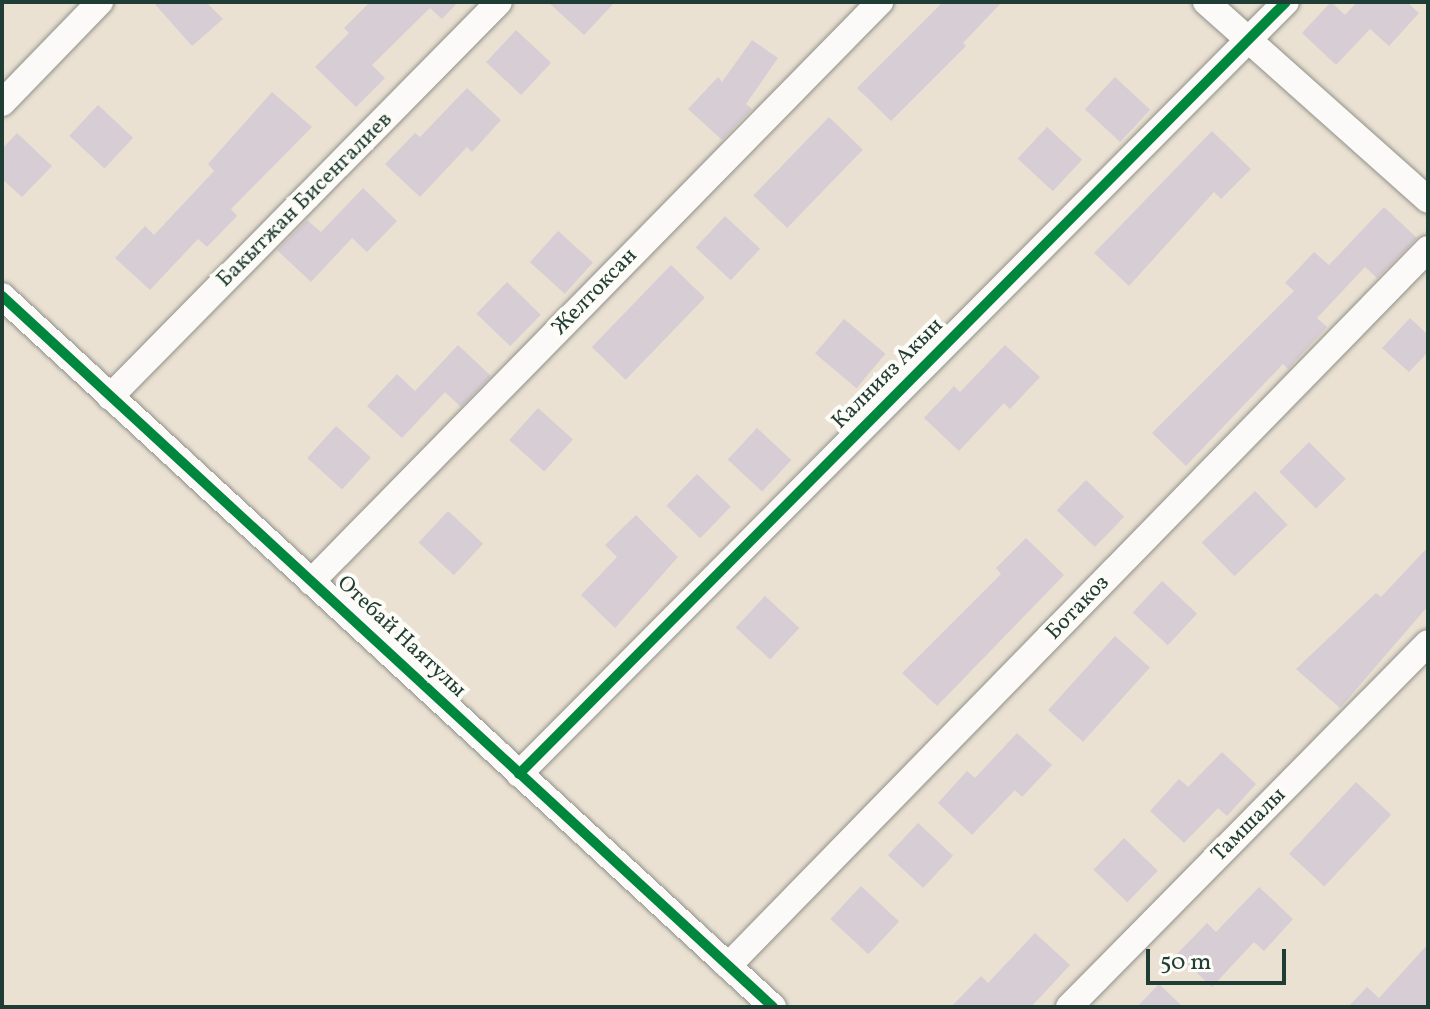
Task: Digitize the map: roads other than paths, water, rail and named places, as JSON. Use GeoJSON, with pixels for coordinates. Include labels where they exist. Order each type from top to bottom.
{"type":"FeatureCollection","features":[{"type":"Feature","properties":{"kind":"street"},"geometry":{"type":"LineString","coordinates":[[2,103],[100,2]]}},
{"type":"Feature","properties":{"kind":"street","name":"Бакытжан Бисенгалиев"},"geometry":{"type":"LineString","coordinates":[[110,397],[499,2]]}},
{"type":"Feature","properties":{"kind":"street","name":"Желтоксан"},"geometry":{"type":"LineString","coordinates":[[311,582],[880,2]]}},
{"type":"Feature","properties":{"kind":"street"},"geometry":{"type":"LineString","coordinates":[[1206,2],[1428,200]]}},
{"type":"Feature","properties":{"kind":"street","name":"Калнияз Акын"},"geometry":{"type":"LineString","coordinates":[[519,774],[1286,2]]}},
{"type":"Feature","properties":{"kind":"street","name":"Ботакоз"},"geometry":{"type":"LineString","coordinates":[[728,966],[1428,249]]}},
{"type":"Feature","properties":{"kind":"street","name":"Отебай Наятулы"},"geometry":{"type":"LineString","coordinates":[[2,296],[773,1007]]}},
{"type":"Feature","properties":{"kind":"street","name":"Тамшалы"},"geometry":{"type":"LineString","coordinates":[[1069,1007],[1428,643]]}}]}
